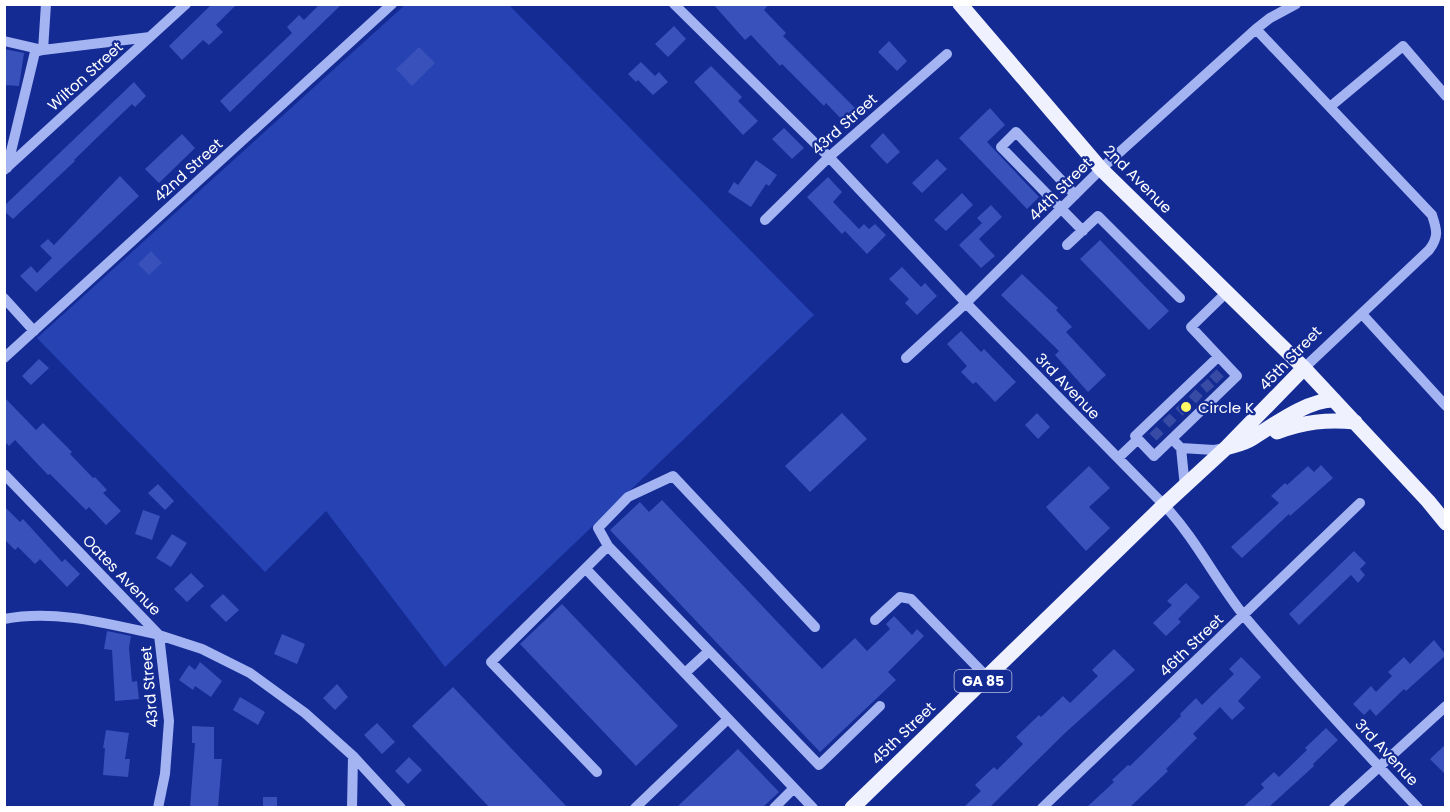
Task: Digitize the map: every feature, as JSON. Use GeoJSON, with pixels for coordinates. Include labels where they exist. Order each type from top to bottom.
{"type":"FeatureCollection","features":[{"type":"Feature","properties":{"kind":"main road","name":"2nd Avenue"},"geometry":{"type":"LineString","coordinates":[[960,4],[1101,169],[1304,368],[1446,523]]}},
{"type":"Feature","properties":{"kind":"main road","name":"45th Street"},"geometry":{"type":"LineString","coordinates":[[852,807],[1227,447],[1304,368]]}},
{"type":"Feature","properties":{"kind":"main road"},"geometry":{"type":"LineString","coordinates":[[1227,447],[1250,440],[1267,428],[1317,403],[1334,400]]}},
{"type":"Feature","properties":{"kind":"main road"},"geometry":{"type":"LineString","coordinates":[[1250,440],[1258,442],[1294,426],[1313,422],[1334,420],[1355,422]]}},
{"type":"Feature","properties":{"kind":"street"},"geometry":{"type":"LineString","coordinates":[[43,50],[46,4]]}},
{"type":"Feature","properties":{"kind":"street","name":"Wilton Street"},"geometry":{"type":"LineString","coordinates":[[6,169],[186,4]]}},
{"type":"Feature","properties":{"kind":"street","name":"42nd Street"},"geometry":{"type":"LineString","coordinates":[[4,358],[392,4]]}},
{"type":"Feature","properties":{"kind":"street","name":"3rd Avenue"},"geometry":{"type":"LineString","coordinates":[[674,4],[829,157],[966,303],[1164,505],[1180,523],[1244,615],[1378,766],[1418,807]]}},
{"type":"Feature","properties":{"kind":"street","name":"44th Street"},"geometry":{"type":"LineString","coordinates":[[906,358],[966,303],[1101,169],[1256,28],[1296,4]]}},
{"type":"Feature","properties":{"kind":"street","name":"45th Street"},"geometry":{"type":"LineString","coordinates":[[1256,28],[1432,215],[1437,229],[1437,239],[1429,250],[1304,368]]}},
{"type":"Feature","properties":{"kind":"street"},"geometry":{"type":"LineString","coordinates":[[6,169],[35,52],[150,37]]}},
{"type":"Feature","properties":{"kind":"street"},"geometry":{"type":"LineString","coordinates":[[4,41],[43,50]]}},
{"type":"Feature","properties":{"kind":"street"},"geometry":{"type":"LineString","coordinates":[[1331,106],[1403,46],[1446,96]]}},
{"type":"Feature","properties":{"kind":"street","name":"43rd Street"},"geometry":{"type":"LineString","coordinates":[[765,220],[829,157],[947,54]]}},
{"type":"Feature","properties":{"kind":"street"},"geometry":{"type":"LineString","coordinates":[[1076,195],[1016,132],[1000,147],[1083,231]]}},
{"type":"Feature","properties":{"kind":"street"},"geometry":{"type":"LineString","coordinates":[[1067,245],[1098,216],[1180,298]]}},
{"type":"Feature","properties":{"kind":"street"},"geometry":{"type":"LineString","coordinates":[[1218,357],[1210,370],[1208,386],[1204,404],[1154,456],[1135,436],[1150,427],[1189,390],[1208,386],[1224,385],[1237,376],[1191,327],[1227,292]]}},
{"type":"Feature","properties":{"kind":"street"},"geometry":{"type":"LineString","coordinates":[[4,298],[34,331]]}},
{"type":"Feature","properties":{"kind":"street"},"geometry":{"type":"LineString","coordinates":[[1362,314],[1446,406]]}},
{"type":"Feature","properties":{"kind":"street"},"geometry":{"type":"LineString","coordinates":[[1173,438],[1214,450],[1227,447]]}},
{"type":"Feature","properties":{"kind":"street"},"geometry":{"type":"LineString","coordinates":[[1173,438],[1185,487]]}},
{"type":"Feature","properties":{"kind":"street"},"geometry":{"type":"LineString","coordinates":[[1118,459],[1138,439]]}},
{"type":"Feature","properties":{"kind":"street","name":"Oates Avenue"},"geometry":{"type":"LineString","coordinates":[[4,474],[159,634],[202,649],[250,673],[305,713],[353,756],[401,807]]}},
{"type":"Feature","properties":{"kind":"street"},"geometry":{"type":"LineString","coordinates":[[815,627],[673,476],[628,497],[598,528],[608,546],[819,765],[880,706]]}},
{"type":"Feature","properties":{"kind":"street","name":"46th Street"},"geometry":{"type":"LineString","coordinates":[[1042,807],[1360,503]]}},
{"type":"Feature","properties":{"kind":"street"},"geometry":{"type":"LineString","coordinates":[[597,772],[491,662],[608,546]]}},
{"type":"Feature","properties":{"kind":"street"},"geometry":{"type":"LineString","coordinates":[[586,569],[813,807]]}},
{"type":"Feature","properties":{"kind":"street"},"geometry":{"type":"LineString","coordinates":[[875,620],[900,597],[911,599],[987,677]]}},
{"type":"Feature","properties":{"kind":"street"},"geometry":{"type":"LineString","coordinates":[[4,619],[20,616],[57,616],[159,634]]}},
{"type":"Feature","properties":{"kind":"street","name":"43rd Street"},"geometry":{"type":"LineString","coordinates":[[158,807],[165,774],[169,721],[159,634]]}},
{"type":"Feature","properties":{"kind":"street"},"geometry":{"type":"LineString","coordinates":[[685,673],[709,651]]}},
{"type":"Feature","properties":{"kind":"street"},"geometry":{"type":"LineString","coordinates":[[1334,807],[1446,706]]}},
{"type":"Feature","properties":{"kind":"street"},"geometry":{"type":"LineString","coordinates":[[635,807],[728,719]]}},
{"type":"Feature","properties":{"kind":"street"},"geometry":{"type":"LineString","coordinates":[[352,807],[353,756]]}},
{"type":"Feature","properties":{"kind":"street"},"geometry":{"type":"LineString","coordinates":[[774,807],[794,788]]}},
{"type":"Feature","properties":{"kind":"shaded area"},"geometry":{"type":"Polygon","coordinates":[[[406,4],[509,5],[814,315],[445,667],[326,511],[265,572],[37,338],[406,4]]]}},
{"type":"Feature","properties":{"kind":"building"},"geometry":{"type":"Polygon","coordinates":[[[212,4],[237,4],[216,25],[223,32],[209,45],[203,40],[182,60],[169,46],[212,4]]]}},
{"type":"Feature","properties":{"kind":"building"},"geometry":{"type":"Polygon","coordinates":[[[320,4],[342,4],[230,112],[220,101],[292,33],[287,27],[299,15],[304,20],[320,4]]]}},
{"type":"Feature","properties":{"kind":"building"},"geometry":{"type":"Polygon","coordinates":[[[713,4],[769,4],[764,10],[786,33],[783,36],[859,112],[846,124],[826,103],[824,106],[782,64],[780,66],[751,35],[745,40],[713,4]]]}},
{"type":"Feature","properties":{"kind":"building"},"geometry":{"type":"Polygon","coordinates":[[[674,26],[686,39],[668,57],[655,44],[674,26]]]}},
{"type":"Feature","properties":{"kind":"building"},"geometry":{"type":"Polygon","coordinates":[[[889,41],[907,61],[897,71],[878,52],[889,41]]]}},
{"type":"Feature","properties":{"kind":"building"},"geometry":{"type":"Polygon","coordinates":[[[419,47],[435,63],[412,86],[396,69],[419,47]]]}},
{"type":"Feature","properties":{"kind":"building"},"geometry":{"type":"Polygon","coordinates":[[[4,49],[24,53],[19,86],[4,85],[4,49]]]}},
{"type":"Feature","properties":{"kind":"building"},"geometry":{"type":"Polygon","coordinates":[[[641,62],[655,76],[659,72],[668,82],[653,95],[638,80],[636,82],[628,74],[641,62]]]}},
{"type":"Feature","properties":{"kind":"building"},"geometry":{"type":"Polygon","coordinates":[[[711,66],[742,97],[738,101],[758,121],[743,135],[694,82],[711,66]]]}},
{"type":"Feature","properties":{"kind":"building"},"geometry":{"type":"Polygon","coordinates":[[[134,82],[146,96],[135,107],[132,104],[13,219],[4,211],[4,206],[134,82]]]}},
{"type":"Feature","properties":{"kind":"building"},"geometry":{"type":"Polygon","coordinates":[[[990,108],[1005,125],[987,142],[1039,197],[1027,209],[959,138],[990,108]]]}},
{"type":"Feature","properties":{"kind":"building"},"geometry":{"type":"Polygon","coordinates":[[[784,128],[804,148],[792,159],[772,139],[784,128]]]}},
{"type":"Feature","properties":{"kind":"building"},"geometry":{"type":"Polygon","coordinates":[[[883,133],[900,152],[887,164],[870,146],[883,133]]]}},
{"type":"Feature","properties":{"kind":"building"},"geometry":{"type":"Polygon","coordinates":[[[182,134],[195,148],[159,183],[145,169],[182,134]]]}},
{"type":"Feature","properties":{"kind":"building"},"geometry":{"type":"Polygon","coordinates":[[[937,159],[947,169],[922,193],[912,183],[937,159]]]}},
{"type":"Feature","properties":{"kind":"building"},"geometry":{"type":"Polygon","coordinates":[[[756,160],[777,175],[769,186],[766,184],[751,207],[728,192],[734,182],[738,185],[756,160]]]}},
{"type":"Feature","properties":{"kind":"building"},"geometry":{"type":"Polygon","coordinates":[[[120,176],[139,196],[36,292],[20,276],[31,266],[37,273],[52,258],[40,246],[48,239],[54,245],[120,176]]]}},
{"type":"Feature","properties":{"kind":"building"},"geometry":{"type":"Polygon","coordinates":[[[828,177],[842,192],[833,202],[859,229],[864,224],[869,229],[875,224],[886,235],[867,254],[845,231],[842,234],[807,197],[828,177]]]}},
{"type":"Feature","properties":{"kind":"building"},"geometry":{"type":"Polygon","coordinates":[[[962,193],[973,205],[946,231],[934,220],[962,193]]]}},
{"type":"Feature","properties":{"kind":"building"},"geometry":{"type":"Polygon","coordinates":[[[991,205],[1002,217],[979,239],[995,256],[981,268],[959,245],[982,223],[977,218],[991,205]]]}},
{"type":"Feature","properties":{"kind":"building"},"geometry":{"type":"Polygon","coordinates":[[[1100,240],[1169,311],[1149,330],[1080,259],[1100,240]]]}},
{"type":"Feature","properties":{"kind":"building"},"geometry":{"type":"Polygon","coordinates":[[[151,251],[162,263],[149,275],[138,264],[151,251]]]}},
{"type":"Feature","properties":{"kind":"building"},"geometry":{"type":"Polygon","coordinates":[[[902,267],[921,287],[925,283],[937,296],[917,315],[905,303],[909,299],[889,279],[902,267]]]}},
{"type":"Feature","properties":{"kind":"building"},"geometry":{"type":"Polygon","coordinates":[[[1022,274],[1058,308],[1056,310],[1072,327],[1066,332],[1106,375],[1088,392],[1055,355],[1059,351],[1001,295],[1022,274]]]}},
{"type":"Feature","properties":{"kind":"building"},"geometry":{"type":"Polygon","coordinates":[[[961,331],[981,352],[984,349],[1016,382],[995,402],[976,382],[973,384],[961,372],[967,366],[947,344],[961,331]]]}},
{"type":"Feature","properties":{"kind":"building"},"geometry":{"type":"Polygon","coordinates":[[[39,359],[49,368],[31,385],[22,376],[39,359]]]}},
{"type":"Feature","properties":{"kind":"building"},"geometry":{"type":"Polygon","coordinates":[[[4,397],[36,430],[43,423],[72,452],[70,454],[107,490],[103,493],[121,511],[106,525],[89,507],[86,510],[50,474],[48,475],[15,440],[9,446],[4,441],[4,397]]]}},
{"type":"Feature","properties":{"kind":"building"},"geometry":{"type":"Polygon","coordinates":[[[842,413],[867,439],[810,492],[785,466],[842,413]]]}},
{"type":"Feature","properties":{"kind":"building"},"geometry":{"type":"Polygon","coordinates":[[[1037,413],[1050,427],[1038,439],[1025,425],[1037,413]]]}},
{"type":"Feature","properties":{"kind":"building"},"geometry":{"type":"Polygon","coordinates":[[[1321,465],[1333,478],[1290,516],[1289,514],[1242,558],[1231,547],[1279,503],[1271,496],[1308,466],[1314,472],[1321,465]]]}},
{"type":"Feature","properties":{"kind":"building"},"geometry":{"type":"Polygon","coordinates":[[[1089,466],[1110,488],[1089,507],[1110,528],[1086,551],[1046,507],[1089,466]]]}},
{"type":"Feature","properties":{"kind":"building"},"geometry":{"type":"Polygon","coordinates":[[[158,484],[174,501],[165,510],[148,493],[158,484]]]}},
{"type":"Feature","properties":{"kind":"building"},"geometry":{"type":"Polygon","coordinates":[[[662,500],[822,669],[855,638],[867,651],[890,629],[886,624],[894,616],[912,635],[917,629],[924,636],[888,672],[896,680],[820,752],[610,530],[640,502],[649,512],[662,500]]]}},
{"type":"Feature","properties":{"kind":"building"},"geometry":{"type":"Polygon","coordinates":[[[4,506],[20,522],[23,519],[62,562],[65,559],[80,574],[67,587],[40,559],[35,564],[18,547],[15,550],[4,539],[4,506]]]}},
{"type":"Feature","properties":{"kind":"building"},"geometry":{"type":"Polygon","coordinates":[[[143,510],[160,516],[152,540],[135,534],[143,510]]]}},
{"type":"Feature","properties":{"kind":"building"},"geometry":{"type":"Polygon","coordinates":[[[172,534],[187,543],[171,567],[156,558],[172,534]]]}},
{"type":"Feature","properties":{"kind":"building"},"geometry":{"type":"Polygon","coordinates":[[[1354,551],[1366,563],[1360,569],[1365,575],[1358,583],[1351,575],[1299,625],[1289,614],[1354,551]]]}},
{"type":"Feature","properties":{"kind":"building"},"geometry":{"type":"Polygon","coordinates":[[[191,573],[204,586],[187,602],[174,589],[191,573]]]}},
{"type":"Feature","properties":{"kind":"building"},"geometry":{"type":"Polygon","coordinates":[[[1186,583],[1200,597],[1178,619],[1181,622],[1166,636],[1153,623],[1172,605],[1167,601],[1186,583]]]}},
{"type":"Feature","properties":{"kind":"building"},"geometry":{"type":"Polygon","coordinates":[[[223,594],[239,610],[226,622],[210,606],[223,594]]]}},
{"type":"Feature","properties":{"kind":"building"},"geometry":{"type":"Polygon","coordinates":[[[562,604],[678,726],[636,766],[520,644],[562,604]]]}},
{"type":"Feature","properties":{"kind":"building"},"geometry":{"type":"Polygon","coordinates":[[[107,631],[131,636],[129,648],[132,682],[137,681],[139,699],[115,701],[112,650],[104,649],[107,631]]]}},
{"type":"Feature","properties":{"kind":"building"},"geometry":{"type":"Polygon","coordinates":[[[282,634],[305,644],[297,664],[274,654],[282,634]]]}},
{"type":"Feature","properties":{"kind":"building"},"geometry":{"type":"Polygon","coordinates":[[[1434,640],[1446,655],[1406,691],[1404,689],[1376,716],[1370,709],[1364,715],[1353,704],[1371,686],[1376,692],[1392,676],[1388,672],[1404,657],[1410,664],[1434,640]]]}},
{"type":"Feature","properties":{"kind":"building"},"geometry":{"type":"Polygon","coordinates":[[[1114,649],[1135,670],[1065,733],[990,807],[964,807],[981,791],[975,785],[994,767],[997,770],[1023,744],[1016,737],[1063,696],[1070,703],[1098,676],[1092,670],[1114,649]]]}},
{"type":"Feature","properties":{"kind":"building"},"geometry":{"type":"Polygon","coordinates":[[[1241,657],[1261,677],[1238,701],[1245,708],[1232,720],[1220,707],[1193,734],[1197,738],[1166,769],[1168,771],[1130,807],[1087,807],[1114,782],[1112,780],[1128,765],[1130,766],[1181,716],[1180,714],[1196,698],[1202,705],[1234,674],[1229,669],[1241,657]]]}},
{"type":"Feature","properties":{"kind":"building"},"geometry":{"type":"Polygon","coordinates":[[[200,662],[222,681],[211,697],[195,686],[193,690],[179,680],[189,665],[195,670],[200,662]]]}},
{"type":"Feature","properties":{"kind":"building"},"geometry":{"type":"Polygon","coordinates":[[[337,684],[348,697],[335,710],[323,698],[337,684]]]}},
{"type":"Feature","properties":{"kind":"building"},"geometry":{"type":"Polygon","coordinates":[[[453,687],[567,807],[489,807],[412,726],[453,687]]]}},
{"type":"Feature","properties":{"kind":"building"},"geometry":{"type":"Polygon","coordinates":[[[240,697],[265,712],[258,725],[233,710],[240,697]]]}},
{"type":"Feature","properties":{"kind":"building"},"geometry":{"type":"Polygon","coordinates":[[[377,723],[395,742],[382,754],[364,735],[377,723]]]}},
{"type":"Feature","properties":{"kind":"building"},"geometry":{"type":"Polygon","coordinates":[[[192,726],[214,727],[214,759],[222,759],[218,807],[190,807],[195,743],[192,743],[192,726]]]}},
{"type":"Feature","properties":{"kind":"building"},"geometry":{"type":"Polygon","coordinates":[[[1326,728],[1338,740],[1313,764],[1314,766],[1269,807],[1243,807],[1264,788],[1261,784],[1274,772],[1279,777],[1326,728]]]}},
{"type":"Feature","properties":{"kind":"building"},"geometry":{"type":"Polygon","coordinates":[[[106,730],[129,733],[125,759],[130,759],[128,777],[103,775],[106,730]]]}},
{"type":"Feature","properties":{"kind":"building"},"geometry":{"type":"Polygon","coordinates":[[[1446,744],[1446,775],[1430,759],[1446,744]]]}},
{"type":"Feature","properties":{"kind":"building"},"geometry":{"type":"Polygon","coordinates":[[[738,749],[779,792],[777,794],[763,807],[677,807],[738,749]]]}},
{"type":"Feature","properties":{"kind":"building"},"geometry":{"type":"Polygon","coordinates":[[[409,757],[422,770],[408,784],[395,771],[409,757]]]}},
{"type":"Feature","properties":{"kind":"building"},"geometry":{"type":"Polygon","coordinates":[[[263,797],[277,797],[277,807],[263,807],[263,797]]]}},
{"type":"Feature","properties":{"kind":"tunnel"},"geometry":{"type":"LineString","coordinates":[[1213,373],[1222,382]]}},
{"type":"Feature","properties":{"kind":"tunnel"},"geometry":{"type":"LineString","coordinates":[[1204,382],[1212,391]]}},
{"type":"Feature","properties":{"kind":"tunnel"},"geometry":{"type":"LineString","coordinates":[[1192,393],[1201,401]]}},
{"type":"Feature","properties":{"kind":"tunnel"},"geometry":{"type":"LineString","coordinates":[[1179,405],[1188,414]]}},
{"type":"Feature","properties":{"kind":"tunnel"},"geometry":{"type":"LineString","coordinates":[[1166,417],[1175,426]]}},
{"type":"Feature","properties":{"kind":"tunnel"},"geometry":{"type":"LineString","coordinates":[[1153,430],[1162,439]]}},
{"type":"Feature","properties":{"kind":"place","name":"Circle K"},"geometry":{"type":"Point","coordinates":[1186,407]}}]}
